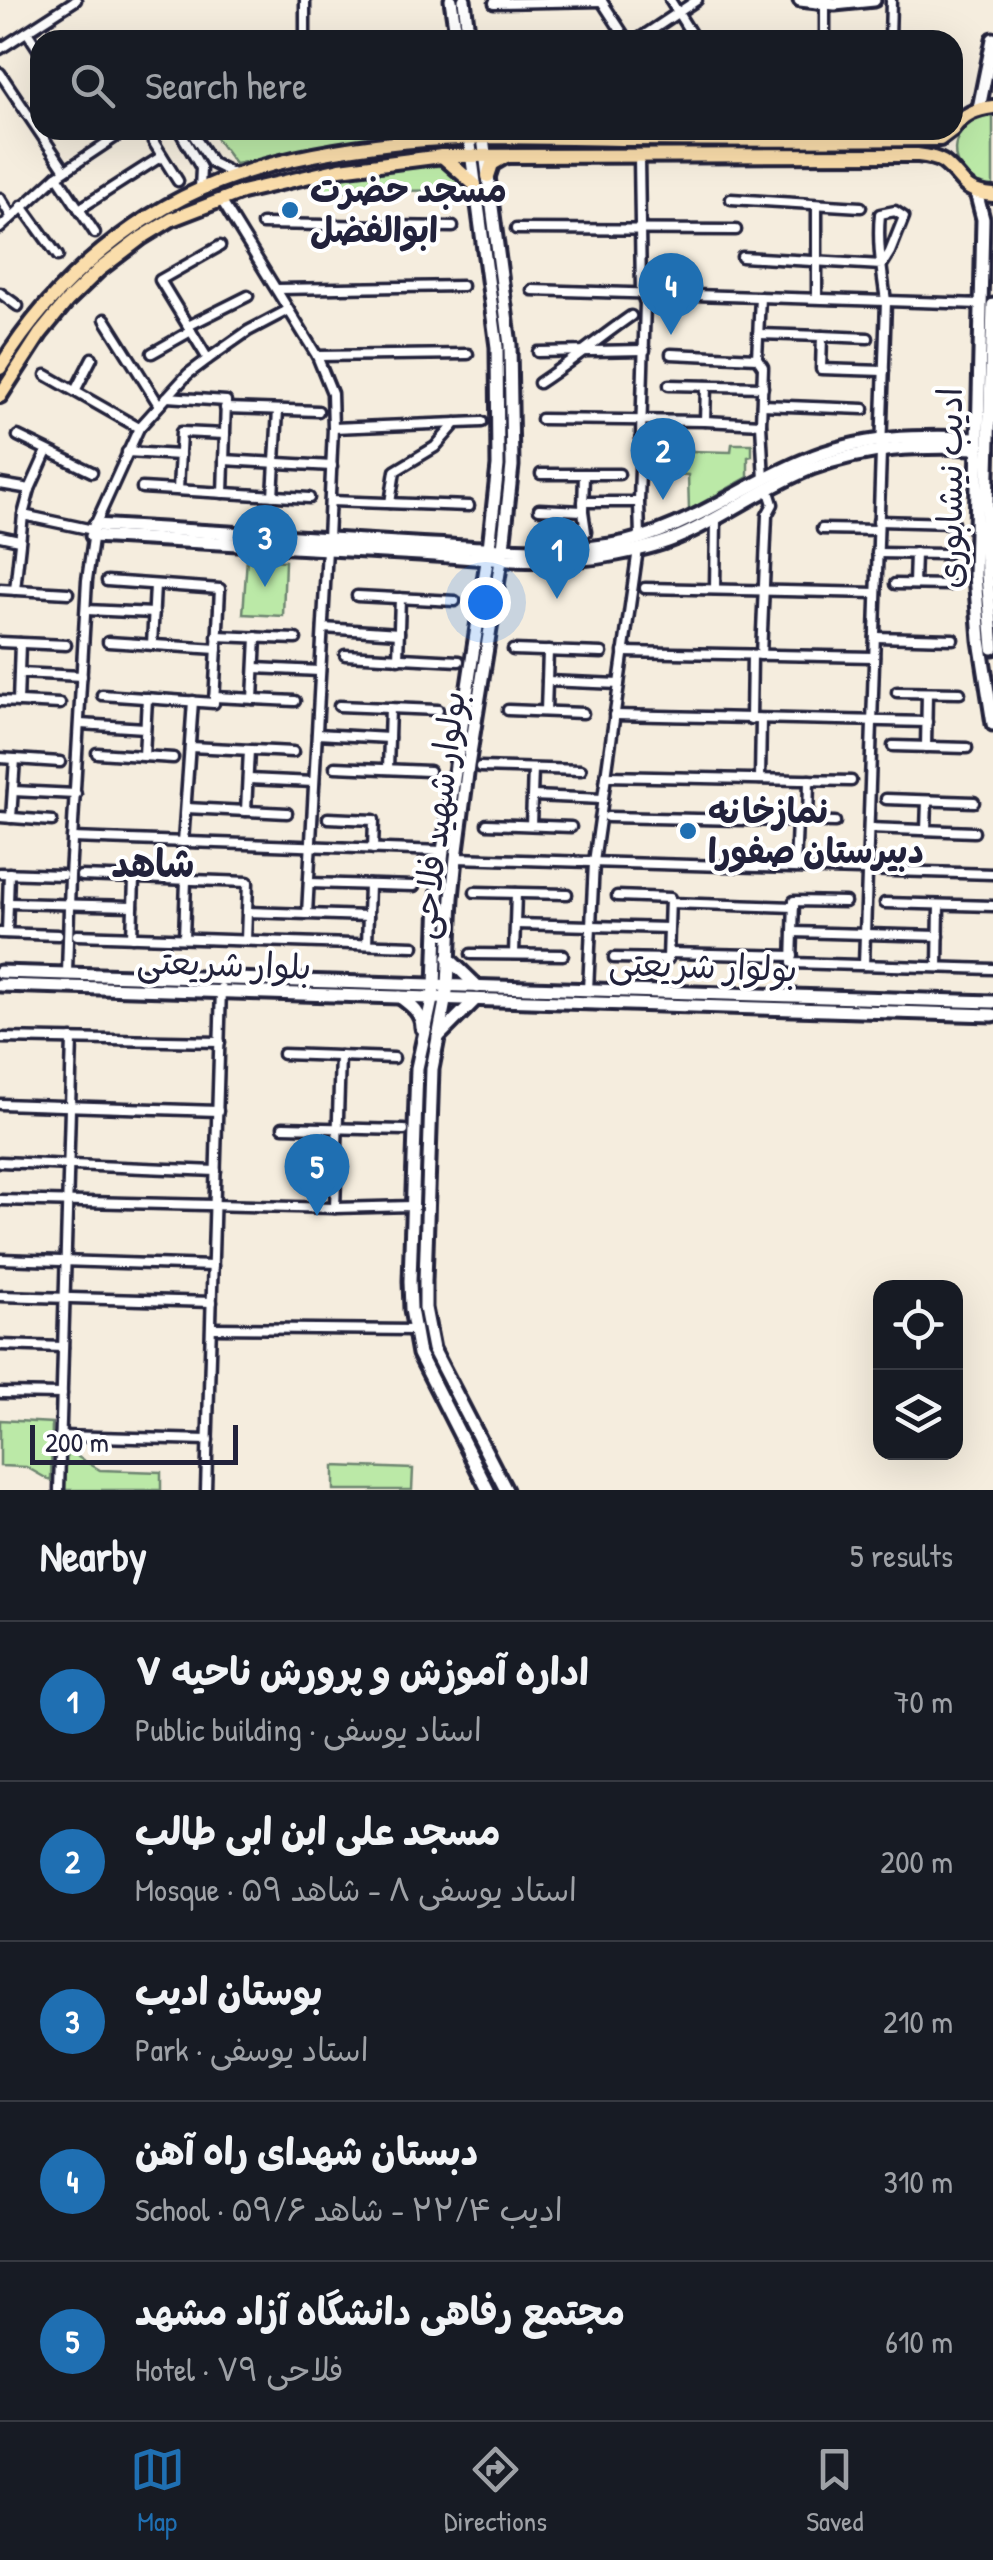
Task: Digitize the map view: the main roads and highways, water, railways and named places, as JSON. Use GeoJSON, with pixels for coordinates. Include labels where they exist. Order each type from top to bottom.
{"type":"FeatureCollection","features":[{"type":"Feature","properties":{"kind":"main road"},"geometry":{"type":"LineString","coordinates":[[451,0],[455,30]]}},
{"type":"Feature","properties":{"kind":"main road"},"geometry":{"type":"LineString","coordinates":[[464,0],[468,30]]}},
{"type":"Feature","properties":{"kind":"main road"},"geometry":{"type":"LineString","coordinates":[[800,0],[874,0]]}},
{"type":"Feature","properties":{"kind":"main road"},"geometry":{"type":"LineString","coordinates":[[963,117],[986,108],[993,39]]}},
{"type":"Feature","properties":{"kind":"main road"},"geometry":{"type":"LineString","coordinates":[[0,368],[28,327],[92,260],[133,227],[200,190],[236,175],[336,151],[420,140]]}},
{"type":"Feature","properties":{"kind":"main road","name":"بولوار شهید فلاحی"},"geometry":{"type":"LineString","coordinates":[[442,960],[438,896],[443,851],[498,466],[497,347],[475,185],[477,140]]}},
{"type":"Feature","properties":{"kind":"main road"},"geometry":{"type":"LineString","coordinates":[[950,140],[950,171]]}},
{"type":"Feature","properties":{"kind":"main road"},"geometry":{"type":"LineString","coordinates":[[0,396],[40,334],[67,301],[141,238],[172,219],[242,192],[340,169],[442,156],[917,155],[944,163],[964,186],[993,194]]}},
{"type":"Feature","properties":{"kind":"main road"},"geometry":{"type":"LineString","coordinates":[[442,156],[475,185]]}},
{"type":"Feature","properties":{"kind":"main road","name":"بولوار شهید فلاحی"},"geometry":{"type":"LineString","coordinates":[[478,157],[488,176],[510,345],[512,466],[440,993],[429,1041],[416,1068],[410,1281],[419,1354],[488,1490]]}},
{"type":"Feature","properties":{"kind":"main road"},"geometry":{"type":"LineString","coordinates":[[488,176],[491,166],[504,157]]}},
{"type":"Feature","properties":{"kind":"main road","name":"ادیب نیشابوری"},"geometry":{"type":"LineString","coordinates":[[976,192],[983,219],[987,304],[986,448],[975,586],[989,650],[993,724]]}},
{"type":"Feature","properties":{"kind":"main road"},"geometry":{"type":"LineString","coordinates":[[93,530],[488,553],[639,544],[680,536],[716,518],[806,459],[845,446],[921,436],[986,448]]}},
{"type":"Feature","properties":{"kind":"main road"},"geometry":{"type":"LineString","coordinates":[[639,544],[766,484]]}},
{"type":"Feature","properties":{"kind":"main road"},"geometry":{"type":"LineString","coordinates":[[400,997],[416,1009],[429,1041],[476,994],[442,960],[410,985]]}},
{"type":"Feature","properties":{"kind":"main road","name":"بلوار شریعتی"},"geometry":{"type":"LineString","coordinates":[[0,972],[400,997],[440,993]]}},
{"type":"Feature","properties":{"kind":"main road","name":"بلوار شریعتی"},"geometry":{"type":"LineString","coordinates":[[0,985],[410,985]]}},
{"type":"Feature","properties":{"kind":"main road","name":"بولوار شریعتی"},"geometry":{"type":"LineString","coordinates":[[410,985],[440,993],[993,1015]]}},
{"type":"Feature","properties":{"kind":"main road","name":"بولوار شریعتی"},"geometry":{"type":"LineString","coordinates":[[476,994],[588,990],[993,1002]]}},
{"type":"Feature","properties":{"kind":"main road","name":"بولوار شهید فلاحی"},"geometry":{"type":"LineString","coordinates":[[429,1041],[425,1281],[428,1329],[433,1349],[506,1490]]}},
{"type":"Feature","properties":{"kind":"main road"},"geometry":{"type":"LineString","coordinates":[[415,1100],[430,1101]]}},
{"type":"Feature","properties":{"kind":"place","name":"مسجد حضرت ابوالفضل"},"geometry":{"type":"Point","coordinates":[290,210]}},
{"type":"Feature","properties":{"kind":"place","name":"دبستان شهدای راه آهن"},"geometry":{"type":"Point","coordinates":[671,335]}},
{"type":"Feature","properties":{"kind":"place","name":"مسجد علی ابن ابی طالب"},"geometry":{"type":"Point","coordinates":[663,500]}},
{"type":"Feature","properties":{"kind":"place","name":"بوستان ادیب"},"geometry":{"type":"Point","coordinates":[265,587]}},
{"type":"Feature","properties":{"kind":"place","name":"اداره آموزش و پرورش ناحیه ۷"},"geometry":{"type":"Point","coordinates":[557,599]}},
{"type":"Feature","properties":{"kind":"place","name":"نمازخانه دبیرستان صفورا"},"geometry":{"type":"Point","coordinates":[688,831]}},
{"type":"Feature","properties":{"kind":"place","name":"مجتمع رفاهی دانشگاه آزاد مشهد"},"geometry":{"type":"Point","coordinates":[317,1216]}},
{"type":"Feature","properties":{"kind":"district","name":"شاهد"},"geometry":{"type":"Point","coordinates":[153,864]}}]}
